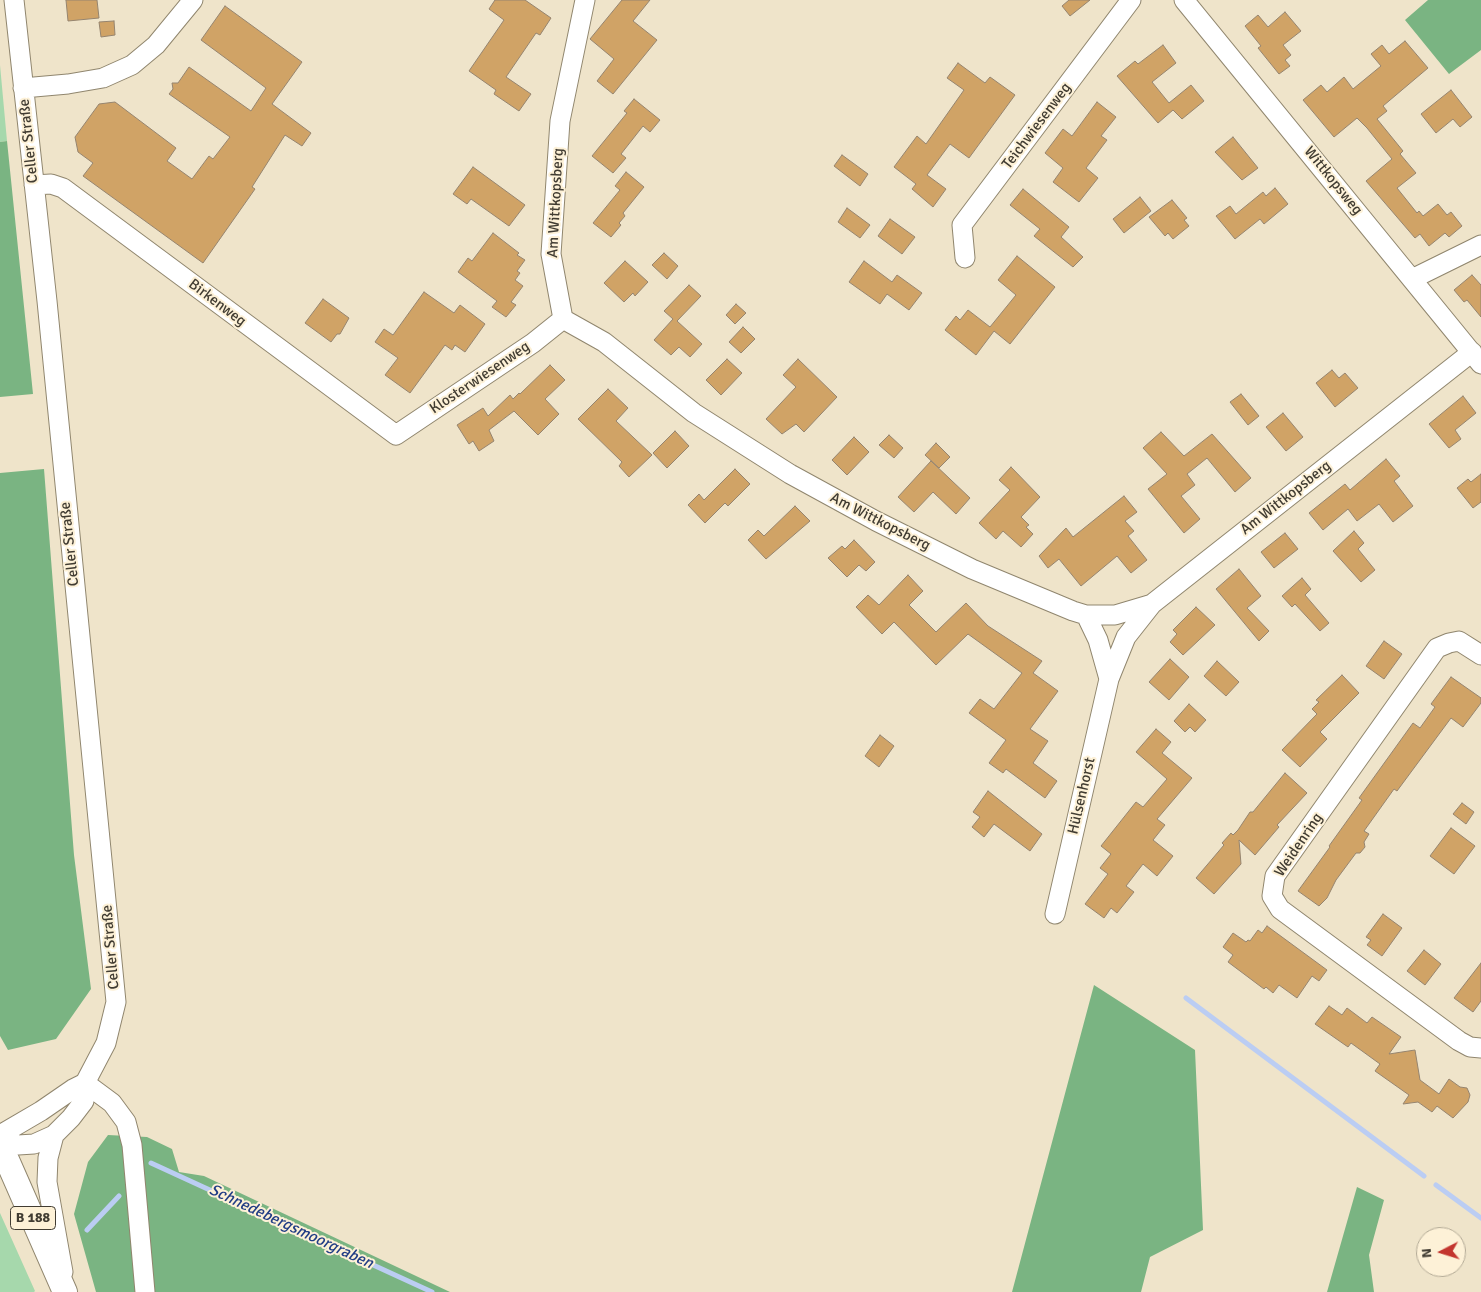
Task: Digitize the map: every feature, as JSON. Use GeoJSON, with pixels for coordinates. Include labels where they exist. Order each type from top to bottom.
{"type":"FeatureCollection","features":[{"type":"Feature","properties":{"kind":"main road","name":"B 188"},"geometry":{"type":"LineString","coordinates":[[0,1144],[66,1292]]}},
{"type":"Feature","properties":{"kind":"street","name":"Celler Straße"},"geometry":{"type":"LineString","coordinates":[[14,0],[23,88],[49,186],[116,1002],[106,1043],[86,1083],[84,1101],[54,1135],[34,1144],[18,1146],[0,1136],[41,1111],[73,1088],[86,1083]]}},
{"type":"Feature","properties":{"kind":"street"},"geometry":{"type":"LineString","coordinates":[[23,88],[68,84],[102,78],[132,65],[156,45],[193,0]]}},
{"type":"Feature","properties":{"kind":"street","name":"Am Wittkopsberg"},"geometry":{"type":"LineString","coordinates":[[585,0],[560,121],[551,254],[563,320],[604,342],[694,413],[790,474],[876,521],[972,569],[1086,615],[1115,615],[1152,604],[1476,358]]}},
{"type":"Feature","properties":{"kind":"street","name":"Teichwiesenweg"},"geometry":{"type":"LineString","coordinates":[[965,258],[962,225],[1131,0]]}},
{"type":"Feature","properties":{"kind":"street","name":"Wittkopsweg"},"geometry":{"type":"LineString","coordinates":[[1184,0],[1476,358]]}},
{"type":"Feature","properties":{"kind":"street","name":"Birkenweg"},"geometry":{"type":"LineString","coordinates":[[49,186],[396,435]]}},
{"type":"Feature","properties":{"kind":"street"},"geometry":{"type":"LineString","coordinates":[[1412,279],[1481,245]]}},
{"type":"Feature","properties":{"kind":"street","name":"Klosterwiesenweg"},"geometry":{"type":"LineString","coordinates":[[396,435],[533,343],[563,320]]}},
{"type":"Feature","properties":{"kind":"street","name":"Hülsenhorst"},"geometry":{"type":"LineString","coordinates":[[1055,914],[1109,679],[1126,637],[1152,604]]}},
{"type":"Feature","properties":{"kind":"street","name":"Hülsenhorst"},"geometry":{"type":"LineString","coordinates":[[1086,615],[1098,640],[1109,679]]}},
{"type":"Feature","properties":{"kind":"street","name":"Weidenring"},"geometry":{"type":"LineString","coordinates":[[1481,655],[1469,645],[1460,641],[1437,648],[1275,876],[1272,896],[1280,909],[1459,1042],[1481,1048]]}},
{"type":"Feature","properties":{"kind":"street"},"geometry":{"type":"LineString","coordinates":[[86,1083],[112,1103],[126,1122],[132,1145],[146,1292]]}},
{"type":"Feature","properties":{"kind":"street","name":"Celler Straße"},"geometry":{"type":"LineString","coordinates":[[54,1135],[48,1158],[47,1182],[66,1292]]}},
{"type":"Feature","properties":{"kind":"green space"},"geometry":{"type":"Polygon","coordinates":[[[1428,0],[1481,0],[1481,50],[1449,74],[1405,20],[1428,0]]]}},
{"type":"Feature","properties":{"kind":"green space"},"geometry":{"type":"Polygon","coordinates":[[[0,65],[7,141],[0,142],[0,65]]]}},
{"type":"Feature","properties":{"kind":"green space"},"geometry":{"type":"Polygon","coordinates":[[[7,141],[33,394],[0,397],[0,142],[7,141]]]}},
{"type":"Feature","properties":{"kind":"green space"},"geometry":{"type":"Polygon","coordinates":[[[44,469],[74,855],[91,989],[56,1039],[8,1050],[0,1036],[0,473],[44,469]]]}},
{"type":"Feature","properties":{"kind":"green space"},"geometry":{"type":"Polygon","coordinates":[[[1094,985],[1195,1050],[1203,1230],[1150,1257],[1141,1292],[1012,1292],[1094,985]]]}},
{"type":"Feature","properties":{"kind":"green space"},"geometry":{"type":"Polygon","coordinates":[[[108,1135],[147,1137],[172,1149],[179,1172],[204,1176],[450,1292],[96,1292],[74,1214],[88,1162],[108,1135]]]}},
{"type":"Feature","properties":{"kind":"green space"},"geometry":{"type":"Polygon","coordinates":[[[1357,1187],[1384,1200],[1369,1255],[1374,1292],[1327,1292],[1357,1187]]]}},
{"type":"Feature","properties":{"kind":"green space"},"geometry":{"type":"Polygon","coordinates":[[[0,1213],[35,1291],[34,1292],[0,1292],[0,1213]]]}},
{"type":"Feature","properties":{"kind":"building"},"geometry":{"type":"Polygon","coordinates":[[[66,0],[97,0],[99,18],[68,21],[66,0]]]}},
{"type":"Feature","properties":{"kind":"building"},"geometry":{"type":"Polygon","coordinates":[[[495,0],[525,0],[551,18],[540,35],[536,33],[506,77],[531,94],[519,111],[494,94],[496,90],[469,71],[504,20],[489,9],[495,0]]]}},
{"type":"Feature","properties":{"kind":"building"},"geometry":{"type":"Polygon","coordinates":[[[622,0],[650,0],[633,21],[657,40],[613,94],[597,81],[614,59],[590,39],[622,0]]]}},
{"type":"Feature","properties":{"kind":"building"},"geometry":{"type":"Polygon","coordinates":[[[1069,0],[1090,0],[1070,16],[1062,6],[1069,0]]]}},
{"type":"Feature","properties":{"kind":"building"},"geometry":{"type":"Polygon","coordinates":[[[225,6],[302,62],[272,104],[311,133],[302,146],[285,135],[252,187],[255,189],[203,263],[83,176],[93,163],[78,152],[75,137],[99,104],[115,102],[176,148],[167,161],[192,179],[209,156],[213,159],[230,137],[169,94],[173,89],[172,83],[178,83],[189,67],[251,111],[266,88],[201,40],[225,6]]]}},
{"type":"Feature","properties":{"kind":"building"},"geometry":{"type":"Polygon","coordinates":[[[1285,12],[1301,31],[1283,45],[1291,55],[1285,60],[1290,66],[1279,74],[1258,48],[1261,46],[1245,26],[1258,15],[1268,27],[1285,12]]]}},
{"type":"Feature","properties":{"kind":"building"},"geometry":{"type":"Polygon","coordinates":[[[114,21],[115,35],[101,37],[99,22],[114,21]]]}},
{"type":"Feature","properties":{"kind":"building"},"geometry":{"type":"Polygon","coordinates":[[[1405,41],[1428,68],[1383,106],[1387,111],[1377,119],[1403,151],[1400,154],[1416,173],[1397,188],[1417,213],[1419,211],[1423,216],[1438,204],[1447,215],[1451,212],[1462,226],[1449,237],[1445,233],[1429,246],[1420,234],[1415,238],[1366,181],[1392,159],[1367,128],[1357,118],[1334,137],[1303,100],[1321,85],[1327,92],[1344,77],[1353,89],[1381,66],[1371,54],[1382,45],[1389,54],[1405,41]]]}},
{"type":"Feature","properties":{"kind":"building"},"geometry":{"type":"Polygon","coordinates":[[[1163,45],[1176,63],[1152,82],[1169,103],[1191,85],[1204,101],[1182,119],[1173,110],[1158,123],[1117,76],[1135,61],[1138,64],[1163,45]]]}},
{"type":"Feature","properties":{"kind":"building"},"geometry":{"type":"Polygon","coordinates":[[[958,63],[985,83],[990,77],[1015,95],[969,158],[950,144],[927,175],[946,189],[933,207],[912,189],[916,184],[894,167],[917,136],[926,144],[964,90],[947,78],[958,63]]]}},
{"type":"Feature","properties":{"kind":"building"},"geometry":{"type":"Polygon","coordinates":[[[1451,90],[1472,117],[1460,127],[1453,119],[1436,133],[1421,114],[1451,90]]]}},
{"type":"Feature","properties":{"kind":"building"},"geometry":{"type":"Polygon","coordinates":[[[634,99],[660,120],[650,132],[643,126],[621,154],[626,158],[613,173],[592,156],[627,113],[624,111],[634,99]]]}},
{"type":"Feature","properties":{"kind":"building"},"geometry":{"type":"Polygon","coordinates":[[[1097,102],[1116,117],[1101,136],[1107,140],[1086,168],[1098,178],[1079,202],[1053,182],[1063,168],[1045,153],[1063,129],[1072,136],[1097,102]]]}},
{"type":"Feature","properties":{"kind":"building"},"geometry":{"type":"Polygon","coordinates":[[[1233,137],[1258,168],[1242,180],[1215,152],[1233,137]]]}},
{"type":"Feature","properties":{"kind":"building"},"geometry":{"type":"Polygon","coordinates":[[[842,155],[868,174],[860,186],[834,166],[842,155]]]}},
{"type":"Feature","properties":{"kind":"building"},"geometry":{"type":"Polygon","coordinates":[[[473,167],[525,205],[509,226],[471,199],[467,204],[453,194],[473,167]]]}},
{"type":"Feature","properties":{"kind":"building"},"geometry":{"type":"Polygon","coordinates":[[[626,172],[644,187],[623,213],[625,216],[619,223],[621,225],[611,237],[593,223],[620,190],[615,186],[626,172]]]}},
{"type":"Feature","properties":{"kind":"building"},"geometry":{"type":"Polygon","coordinates":[[[1275,188],[1288,204],[1264,224],[1260,219],[1235,239],[1216,216],[1230,206],[1236,214],[1263,192],[1266,196],[1275,188]]]}},
{"type":"Feature","properties":{"kind":"building"},"geometry":{"type":"Polygon","coordinates":[[[1023,189],[1069,227],[1061,237],[1083,257],[1073,267],[1034,236],[1040,229],[1010,205],[1023,189]]]}},
{"type":"Feature","properties":{"kind":"building"},"geometry":{"type":"Polygon","coordinates":[[[1140,197],[1151,211],[1124,233],[1113,219],[1140,197]]]}},
{"type":"Feature","properties":{"kind":"building"},"geometry":{"type":"Polygon","coordinates":[[[1172,200],[1187,218],[1184,220],[1189,226],[1173,239],[1168,233],[1165,236],[1149,217],[1172,200]]]}},
{"type":"Feature","properties":{"kind":"building"},"geometry":{"type":"Polygon","coordinates":[[[847,208],[870,225],[860,238],[838,222],[847,208]]]}},
{"type":"Feature","properties":{"kind":"building"},"geometry":{"type":"Polygon","coordinates":[[[890,219],[915,237],[902,254],[878,236],[890,219]]]}},
{"type":"Feature","properties":{"kind":"building"},"geometry":{"type":"Polygon","coordinates":[[[493,233],[525,260],[517,271],[520,273],[515,280],[523,286],[511,302],[516,305],[506,317],[492,307],[497,301],[458,272],[468,258],[472,261],[493,233]]]}},
{"type":"Feature","properties":{"kind":"building"},"geometry":{"type":"Polygon","coordinates":[[[664,253],[678,266],[667,279],[652,265],[664,253]]]}},
{"type":"Feature","properties":{"kind":"building"},"geometry":{"type":"Polygon","coordinates":[[[1017,256],[1055,287],[1010,344],[994,331],[976,355],[945,330],[956,316],[960,320],[968,310],[990,327],[1016,295],[998,280],[1017,256]]]}},
{"type":"Feature","properties":{"kind":"building"},"geometry":{"type":"Polygon","coordinates":[[[625,261],[648,282],[635,296],[633,293],[624,302],[604,283],[625,261]]]}},
{"type":"Feature","properties":{"kind":"building"},"geometry":{"type":"Polygon","coordinates":[[[864,261],[892,282],[897,275],[922,293],[909,310],[887,294],[880,304],[849,282],[864,261]]]}},
{"type":"Feature","properties":{"kind":"building"},"geometry":{"type":"Polygon","coordinates":[[[1472,275],[1481,285],[1481,317],[1467,300],[1464,302],[1454,290],[1472,275]]]}},
{"type":"Feature","properties":{"kind":"building"},"geometry":{"type":"Polygon","coordinates":[[[689,285],[701,296],[677,321],[702,344],[690,357],[679,347],[671,355],[654,340],[673,319],[664,311],[689,285]]]}},
{"type":"Feature","properties":{"kind":"building"},"geometry":{"type":"Polygon","coordinates":[[[424,292],[454,313],[460,305],[485,324],[465,352],[455,345],[452,350],[445,345],[410,393],[385,375],[398,358],[375,342],[384,329],[393,335],[424,292]]]}},
{"type":"Feature","properties":{"kind":"building"},"geometry":{"type":"Polygon","coordinates":[[[323,299],[349,318],[340,334],[337,334],[331,342],[305,323],[323,299]]]}},
{"type":"Feature","properties":{"kind":"building"},"geometry":{"type":"Polygon","coordinates":[[[736,304],[746,313],[735,324],[726,315],[736,304]]]}},
{"type":"Feature","properties":{"kind":"building"},"geometry":{"type":"Polygon","coordinates":[[[743,327],[755,339],[741,353],[729,342],[743,327]]]}},
{"type":"Feature","properties":{"kind":"building"},"geometry":{"type":"Polygon","coordinates":[[[727,359],[742,373],[721,395],[706,380],[727,359]]]}},
{"type":"Feature","properties":{"kind":"building"},"geometry":{"type":"Polygon","coordinates":[[[798,359],[837,397],[804,432],[796,424],[782,434],[766,419],[796,387],[783,375],[798,359]]]}},
{"type":"Feature","properties":{"kind":"building"},"geometry":{"type":"Polygon","coordinates":[[[550,365],[565,380],[545,399],[559,414],[538,435],[514,411],[489,430],[494,441],[479,451],[473,441],[469,444],[457,425],[483,408],[488,416],[510,395],[513,399],[520,394],[550,365]]]}},
{"type":"Feature","properties":{"kind":"building"},"geometry":{"type":"Polygon","coordinates":[[[1332,370],[1339,378],[1345,373],[1358,388],[1335,407],[1316,383],[1332,370]]]}},
{"type":"Feature","properties":{"kind":"building"},"geometry":{"type":"Polygon","coordinates":[[[608,389],[628,408],[616,421],[652,455],[629,477],[619,466],[622,462],[578,419],[608,389]]]}},
{"type":"Feature","properties":{"kind":"building"},"geometry":{"type":"Polygon","coordinates":[[[1241,394],[1259,416],[1248,425],[1230,402],[1241,394]]]}},
{"type":"Feature","properties":{"kind":"building"},"geometry":{"type":"Polygon","coordinates":[[[1463,396],[1476,413],[1455,430],[1461,439],[1449,448],[1429,424],[1463,396]]]}},
{"type":"Feature","properties":{"kind":"building"},"geometry":{"type":"Polygon","coordinates":[[[1283,413],[1303,437],[1286,451],[1266,427],[1283,413]]]}},
{"type":"Feature","properties":{"kind":"building"},"geometry":{"type":"Polygon","coordinates":[[[675,431],[689,446],[667,468],[653,453],[675,431]]]}},
{"type":"Feature","properties":{"kind":"building"},"geometry":{"type":"Polygon","coordinates":[[[1161,432],[1184,456],[1212,434],[1251,478],[1235,492],[1207,458],[1187,474],[1195,485],[1181,496],[1200,519],[1184,533],[1148,489],[1167,474],[1143,448],[1161,432]]]}},
{"type":"Feature","properties":{"kind":"building"},"geometry":{"type":"Polygon","coordinates":[[[889,435],[903,448],[894,458],[879,445],[889,435]]]}},
{"type":"Feature","properties":{"kind":"building"},"geometry":{"type":"Polygon","coordinates":[[[854,437],[869,452],[847,475],[832,460],[854,437]]]}},
{"type":"Feature","properties":{"kind":"building"},"geometry":{"type":"Polygon","coordinates":[[[936,443],[950,457],[939,468],[925,455],[936,443]]]}},
{"type":"Feature","properties":{"kind":"building"},"geometry":{"type":"Polygon","coordinates":[[[1386,459],[1400,476],[1394,481],[1413,506],[1393,522],[1379,504],[1357,521],[1348,509],[1323,530],[1309,513],[1345,484],[1350,490],[1386,459]]]}},
{"type":"Feature","properties":{"kind":"building"},"geometry":{"type":"Polygon","coordinates":[[[931,461],[970,498],[956,514],[933,492],[914,512],[898,497],[931,461]]]}},
{"type":"Feature","properties":{"kind":"building"},"geometry":{"type":"Polygon","coordinates":[[[1011,467],[1040,497],[1021,517],[1029,525],[1026,527],[1033,534],[1021,547],[1003,531],[996,539],[979,523],[1010,490],[999,480],[1011,467]]]}},
{"type":"Feature","properties":{"kind":"building"},"geometry":{"type":"Polygon","coordinates":[[[735,469],[750,484],[728,506],[725,503],[705,523],[688,505],[699,494],[704,500],[735,469]]]}},
{"type":"Feature","properties":{"kind":"building"},"geometry":{"type":"Polygon","coordinates":[[[1481,474],[1481,502],[1473,508],[1457,488],[1468,479],[1471,482],[1481,474]]]}},
{"type":"Feature","properties":{"kind":"building"},"geometry":{"type":"Polygon","coordinates":[[[1124,496],[1137,512],[1125,521],[1134,531],[1128,536],[1147,560],[1131,573],[1117,556],[1081,586],[1059,559],[1048,568],[1039,556],[1066,528],[1073,537],[1124,496]]]}},
{"type":"Feature","properties":{"kind":"building"},"geometry":{"type":"Polygon","coordinates":[[[795,506],[810,521],[766,559],[748,540],[758,530],[764,536],[795,506]]]}},
{"type":"Feature","properties":{"kind":"building"},"geometry":{"type":"Polygon","coordinates":[[[1354,531],[1364,543],[1358,549],[1375,570],[1361,582],[1333,551],[1354,531]]]}},
{"type":"Feature","properties":{"kind":"building"},"geometry":{"type":"Polygon","coordinates":[[[1285,533],[1298,549],[1274,568],[1261,552],[1285,533]]]}},
{"type":"Feature","properties":{"kind":"building"},"geometry":{"type":"Polygon","coordinates":[[[854,540],[875,562],[866,571],[859,565],[847,577],[828,558],[842,546],[845,549],[854,540]]]}},
{"type":"Feature","properties":{"kind":"building"},"geometry":{"type":"Polygon","coordinates":[[[1239,569],[1261,596],[1247,608],[1269,631],[1259,641],[1216,589],[1239,569]]]}},
{"type":"Feature","properties":{"kind":"building"},"geometry":{"type":"Polygon","coordinates":[[[908,575],[923,591],[909,605],[936,632],[966,603],[988,626],[1042,661],[1033,673],[1058,691],[1030,729],[1048,741],[1033,763],[1057,781],[1045,798],[1006,769],[1003,773],[989,763],[1006,740],[969,713],[980,699],[994,709],[1022,673],[968,634],[936,665],[894,622],[882,634],[856,607],[868,595],[879,605],[908,575]]]}},
{"type":"Feature","properties":{"kind":"building"},"geometry":{"type":"Polygon","coordinates":[[[1302,578],[1311,589],[1305,595],[1329,623],[1320,631],[1295,604],[1292,607],[1282,596],[1302,578]]]}},
{"type":"Feature","properties":{"kind":"building"},"geometry":{"type":"Polygon","coordinates":[[[1196,607],[1215,625],[1183,655],[1170,642],[1177,634],[1173,630],[1196,607]]]}},
{"type":"Feature","properties":{"kind":"building"},"geometry":{"type":"Polygon","coordinates":[[[1384,641],[1402,654],[1384,679],[1366,666],[1384,641]]]}},
{"type":"Feature","properties":{"kind":"building"},"geometry":{"type":"Polygon","coordinates":[[[1170,659],[1189,677],[1169,700],[1149,682],[1170,659]]]}},
{"type":"Feature","properties":{"kind":"building"},"geometry":{"type":"Polygon","coordinates":[[[1217,661],[1239,682],[1226,696],[1204,676],[1217,661]]]}},
{"type":"Feature","properties":{"kind":"building"},"geometry":{"type":"Polygon","coordinates":[[[1342,675],[1359,693],[1320,732],[1327,739],[1300,767],[1282,750],[1317,714],[1312,709],[1319,702],[1316,700],[1342,675]]]}},
{"type":"Feature","properties":{"kind":"building"},"geometry":{"type":"Polygon","coordinates":[[[1451,677],[1481,698],[1481,703],[1463,727],[1451,718],[1397,791],[1394,789],[1364,831],[1369,834],[1364,842],[1365,847],[1360,853],[1356,853],[1336,880],[1327,898],[1319,906],[1298,891],[1362,800],[1359,798],[1413,723],[1420,728],[1435,707],[1431,704],[1451,677]]]}},
{"type":"Feature","properties":{"kind":"building"},"geometry":{"type":"Polygon","coordinates":[[[1189,704],[1206,720],[1195,732],[1190,727],[1185,732],[1174,721],[1189,704]]]}},
{"type":"Feature","properties":{"kind":"building"},"geometry":{"type":"Polygon","coordinates":[[[1156,729],[1171,742],[1162,753],[1192,778],[1157,819],[1165,825],[1153,840],[1173,856],[1157,876],[1143,864],[1126,886],[1134,892],[1117,913],[1111,908],[1104,918],[1085,904],[1108,874],[1100,868],[1111,854],[1101,846],[1136,802],[1143,807],[1167,779],[1136,752],[1156,729]]]}},
{"type":"Feature","properties":{"kind":"building"},"geometry":{"type":"Polygon","coordinates":[[[880,735],[894,746],[879,767],[865,756],[880,735]]]}},
{"type":"Feature","properties":{"kind":"building"},"geometry":{"type":"Polygon","coordinates":[[[1285,773],[1307,793],[1277,825],[1279,827],[1255,855],[1239,840],[1241,864],[1214,894],[1196,878],[1224,845],[1222,843],[1231,833],[1233,835],[1238,830],[1250,812],[1253,812],[1285,773]]]}},
{"type":"Feature","properties":{"kind":"building"},"geometry":{"type":"Polygon","coordinates":[[[988,791],[1042,834],[1030,851],[994,824],[984,837],[972,827],[980,817],[973,812],[988,791]]]}},
{"type":"Feature","properties":{"kind":"building"},"geometry":{"type":"Polygon","coordinates":[[[1462,803],[1474,812],[1466,824],[1453,814],[1462,803]]]}},
{"type":"Feature","properties":{"kind":"building"},"geometry":{"type":"Polygon","coordinates":[[[1451,828],[1475,846],[1454,874],[1430,856],[1451,828]]]}},
{"type":"Feature","properties":{"kind":"building"},"geometry":{"type":"Polygon","coordinates":[[[1383,914],[1402,928],[1382,956],[1367,945],[1371,940],[1366,937],[1383,914]]]}},
{"type":"Feature","properties":{"kind":"building"},"geometry":{"type":"Polygon","coordinates":[[[1267,926],[1327,970],[1319,981],[1312,976],[1297,998],[1279,985],[1273,993],[1266,987],[1264,989],[1228,962],[1233,955],[1223,947],[1233,933],[1246,942],[1250,941],[1258,930],[1262,933],[1267,926]]]}},
{"type":"Feature","properties":{"kind":"building"},"geometry":{"type":"Polygon","coordinates":[[[1424,950],[1441,964],[1425,985],[1407,971],[1424,950]]]}},
{"type":"Feature","properties":{"kind":"building"},"geometry":{"type":"Polygon","coordinates":[[[1481,963],[1481,1001],[1473,1012],[1454,998],[1481,963]]]}},
{"type":"Feature","properties":{"kind":"building"},"geometry":{"type":"Polygon","coordinates":[[[1329,1006],[1342,1015],[1347,1008],[1367,1023],[1372,1017],[1401,1037],[1389,1054],[1415,1050],[1420,1080],[1439,1094],[1449,1079],[1460,1087],[1467,1088],[1470,1095],[1468,1102],[1453,1118],[1437,1106],[1432,1112],[1418,1102],[1403,1104],[1409,1095],[1375,1071],[1380,1064],[1351,1043],[1348,1047],[1315,1024],[1329,1006]]]}},
{"type":"Feature","properties":{"kind":"waterway"},"geometry":{"type":"LineString","coordinates":[[1186,998],[1424,1176]]}},
{"type":"Feature","properties":{"kind":"waterway","name":"Schnedebergsmoorgraben"},"geometry":{"type":"LineString","coordinates":[[151,1163],[432,1292]]}},
{"type":"Feature","properties":{"kind":"waterway"},"geometry":{"type":"LineString","coordinates":[[1436,1185],[1481,1218]]}},
{"type":"Feature","properties":{"kind":"waterway","name":"Schnedebergsmoorgraben"},"geometry":{"type":"LineString","coordinates":[[87,1230],[119,1196]]}}]}
